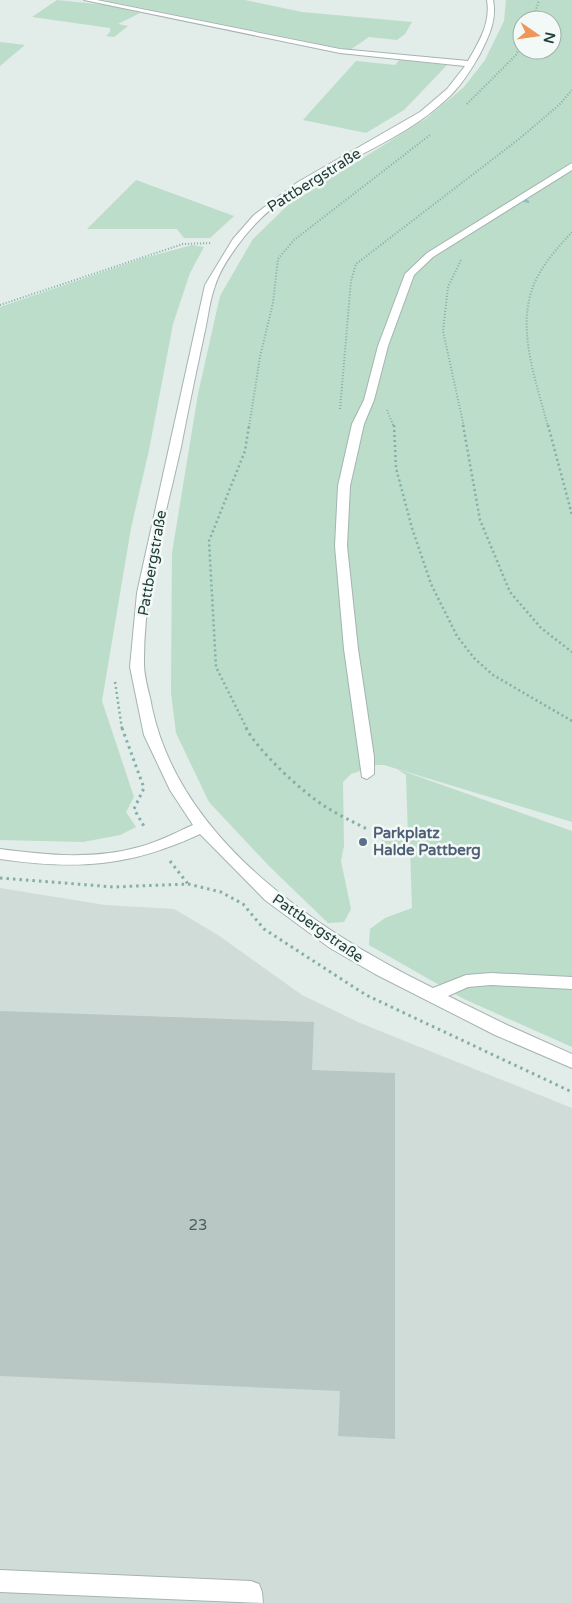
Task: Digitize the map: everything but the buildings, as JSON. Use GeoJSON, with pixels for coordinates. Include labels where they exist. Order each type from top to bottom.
{"type":"FeatureCollection","features":[{"type":"Feature","properties":{"kind":"street"},"geometry":{"type":"LineString","coordinates":[[87,0],[340,51],[470,64]]}},
{"type":"Feature","properties":{"kind":"street","name":"Pattbergstraße"},"geometry":{"type":"LineString","coordinates":[[490,0],[493,11],[490,23],[470,64],[454,86],[431,108],[290,192],[257,217],[232,244],[210,285],[143,593],[137,667],[151,735],[177,790],[202,827],[271,896],[336,944],[381,970],[501,1030],[572,1061]]}},
{"type":"Feature","properties":{"kind":"street"},"geometry":{"type":"LineString","coordinates":[[367,774],[367,757],[351,649],[341,546],[344,486],[358,424],[369,400],[383,346],[410,274],[430,255],[572,166]]}},
{"type":"Feature","properties":{"kind":"street"},"geometry":{"type":"LineString","coordinates":[[0,854],[68,861],[107,859],[135,854],[202,827]]}},
{"type":"Feature","properties":{"kind":"street"},"geometry":{"type":"LineString","coordinates":[[434,995],[466,981],[491,979],[572,983]]}},
{"type":"Feature","properties":{"kind":"street"},"geometry":{"type":"LineString","coordinates":[[0,1581],[251,1592],[251,1603]]}},
{"type":"Feature","properties":{"kind":"path"},"geometry":{"type":"LineString","coordinates":[[465,106],[512,59]]}},
{"type":"Feature","properties":{"kind":"path"},"geometry":{"type":"LineString","coordinates":[[367,830],[324,806],[281,770],[250,736],[216,667],[209,541],[245,451],[260,357],[273,303],[278,259],[294,240],[432,133]]}},
{"type":"Feature","properties":{"kind":"path"},"geometry":{"type":"LineString","coordinates":[[572,232],[545,262],[535,280],[525,324],[534,376],[572,515]]}},
{"type":"Feature","properties":{"kind":"path"},"geometry":{"type":"LineString","coordinates":[[0,305],[183,244],[214,242],[210,250]]}},
{"type":"Feature","properties":{"kind":"path"},"geometry":{"type":"LineString","coordinates":[[465,255],[448,287],[443,331],[457,390],[480,520],[510,592],[541,628],[572,652]]}},
{"type":"Feature","properties":{"kind":"path"},"geometry":{"type":"LineString","coordinates":[[369,400],[386,410],[393,418],[396,472],[412,534],[434,590],[448,619],[475,659],[492,675],[572,721]]}},
{"type":"Feature","properties":{"kind":"path"},"geometry":{"type":"LineString","coordinates":[[0,878],[114,887],[188,884],[158,846],[134,809],[144,788],[128,752],[116,703],[115,676]]}},
{"type":"Feature","properties":{"kind":"shaded area"},"geometry":{"type":"Polygon","coordinates":[[[0,888],[105,905],[174,909],[218,935],[302,995],[360,1023],[572,1108],[572,1603],[0,1603],[0,888]]]}},
{"type":"Feature","properties":{"kind":"green space"},"geometry":{"type":"Polygon","coordinates":[[[57,0],[106,5],[140,13],[118,24],[128,26],[114,37],[106,36],[110,32],[110,28],[32,17],[57,0]]]}},
{"type":"Feature","properties":{"kind":"green space"},"geometry":{"type":"Polygon","coordinates":[[[103,0],[245,0],[302,12],[412,22],[405,34],[397,40],[369,37],[350,50],[103,0]]]}},
{"type":"Feature","properties":{"kind":"green space"},"geometry":{"type":"Polygon","coordinates":[[[506,0],[572,0],[572,822],[384,765],[364,765],[360,771],[351,774],[343,782],[344,846],[341,861],[351,909],[344,922],[328,923],[269,866],[209,802],[176,733],[171,693],[172,553],[198,394],[220,296],[253,239],[288,205],[427,118],[464,87],[485,60],[504,21],[506,0]]]}},
{"type":"Feature","properties":{"kind":"green space"},"geometry":{"type":"Polygon","coordinates":[[[0,42],[25,45],[0,66],[0,42]]]}},
{"type":"Feature","properties":{"kind":"green space"},"geometry":{"type":"Polygon","coordinates":[[[399,60],[447,65],[404,110],[366,133],[303,120],[356,61],[395,65],[399,60]]]}},
{"type":"Feature","properties":{"kind":"green space"},"geometry":{"type":"Polygon","coordinates":[[[136,180],[234,216],[210,238],[184,238],[177,229],[87,229],[136,180]]]}},
{"type":"Feature","properties":{"kind":"green space"},"geometry":{"type":"Polygon","coordinates":[[[192,245],[204,247],[190,273],[173,324],[149,450],[131,528],[102,701],[134,797],[126,812],[136,827],[120,835],[83,842],[0,840],[0,307],[144,258],[192,245]]]}},
{"type":"Feature","properties":{"kind":"green space"},"geometry":{"type":"Polygon","coordinates":[[[397,769],[572,831],[572,1047],[464,999],[369,945],[370,929],[385,918],[412,908],[410,847],[381,850],[382,837],[408,836],[406,775],[397,769]]]}},
{"type":"Feature","properties":{"kind":"waterway"},"geometry":{"type":"LineString","coordinates":[[371,414],[373,409]]}},
{"type":"Feature","properties":{"kind":"place","name":"Parkplatz Halde Pattberg"},"geometry":{"type":"Point","coordinates":[363,842]}}]}
